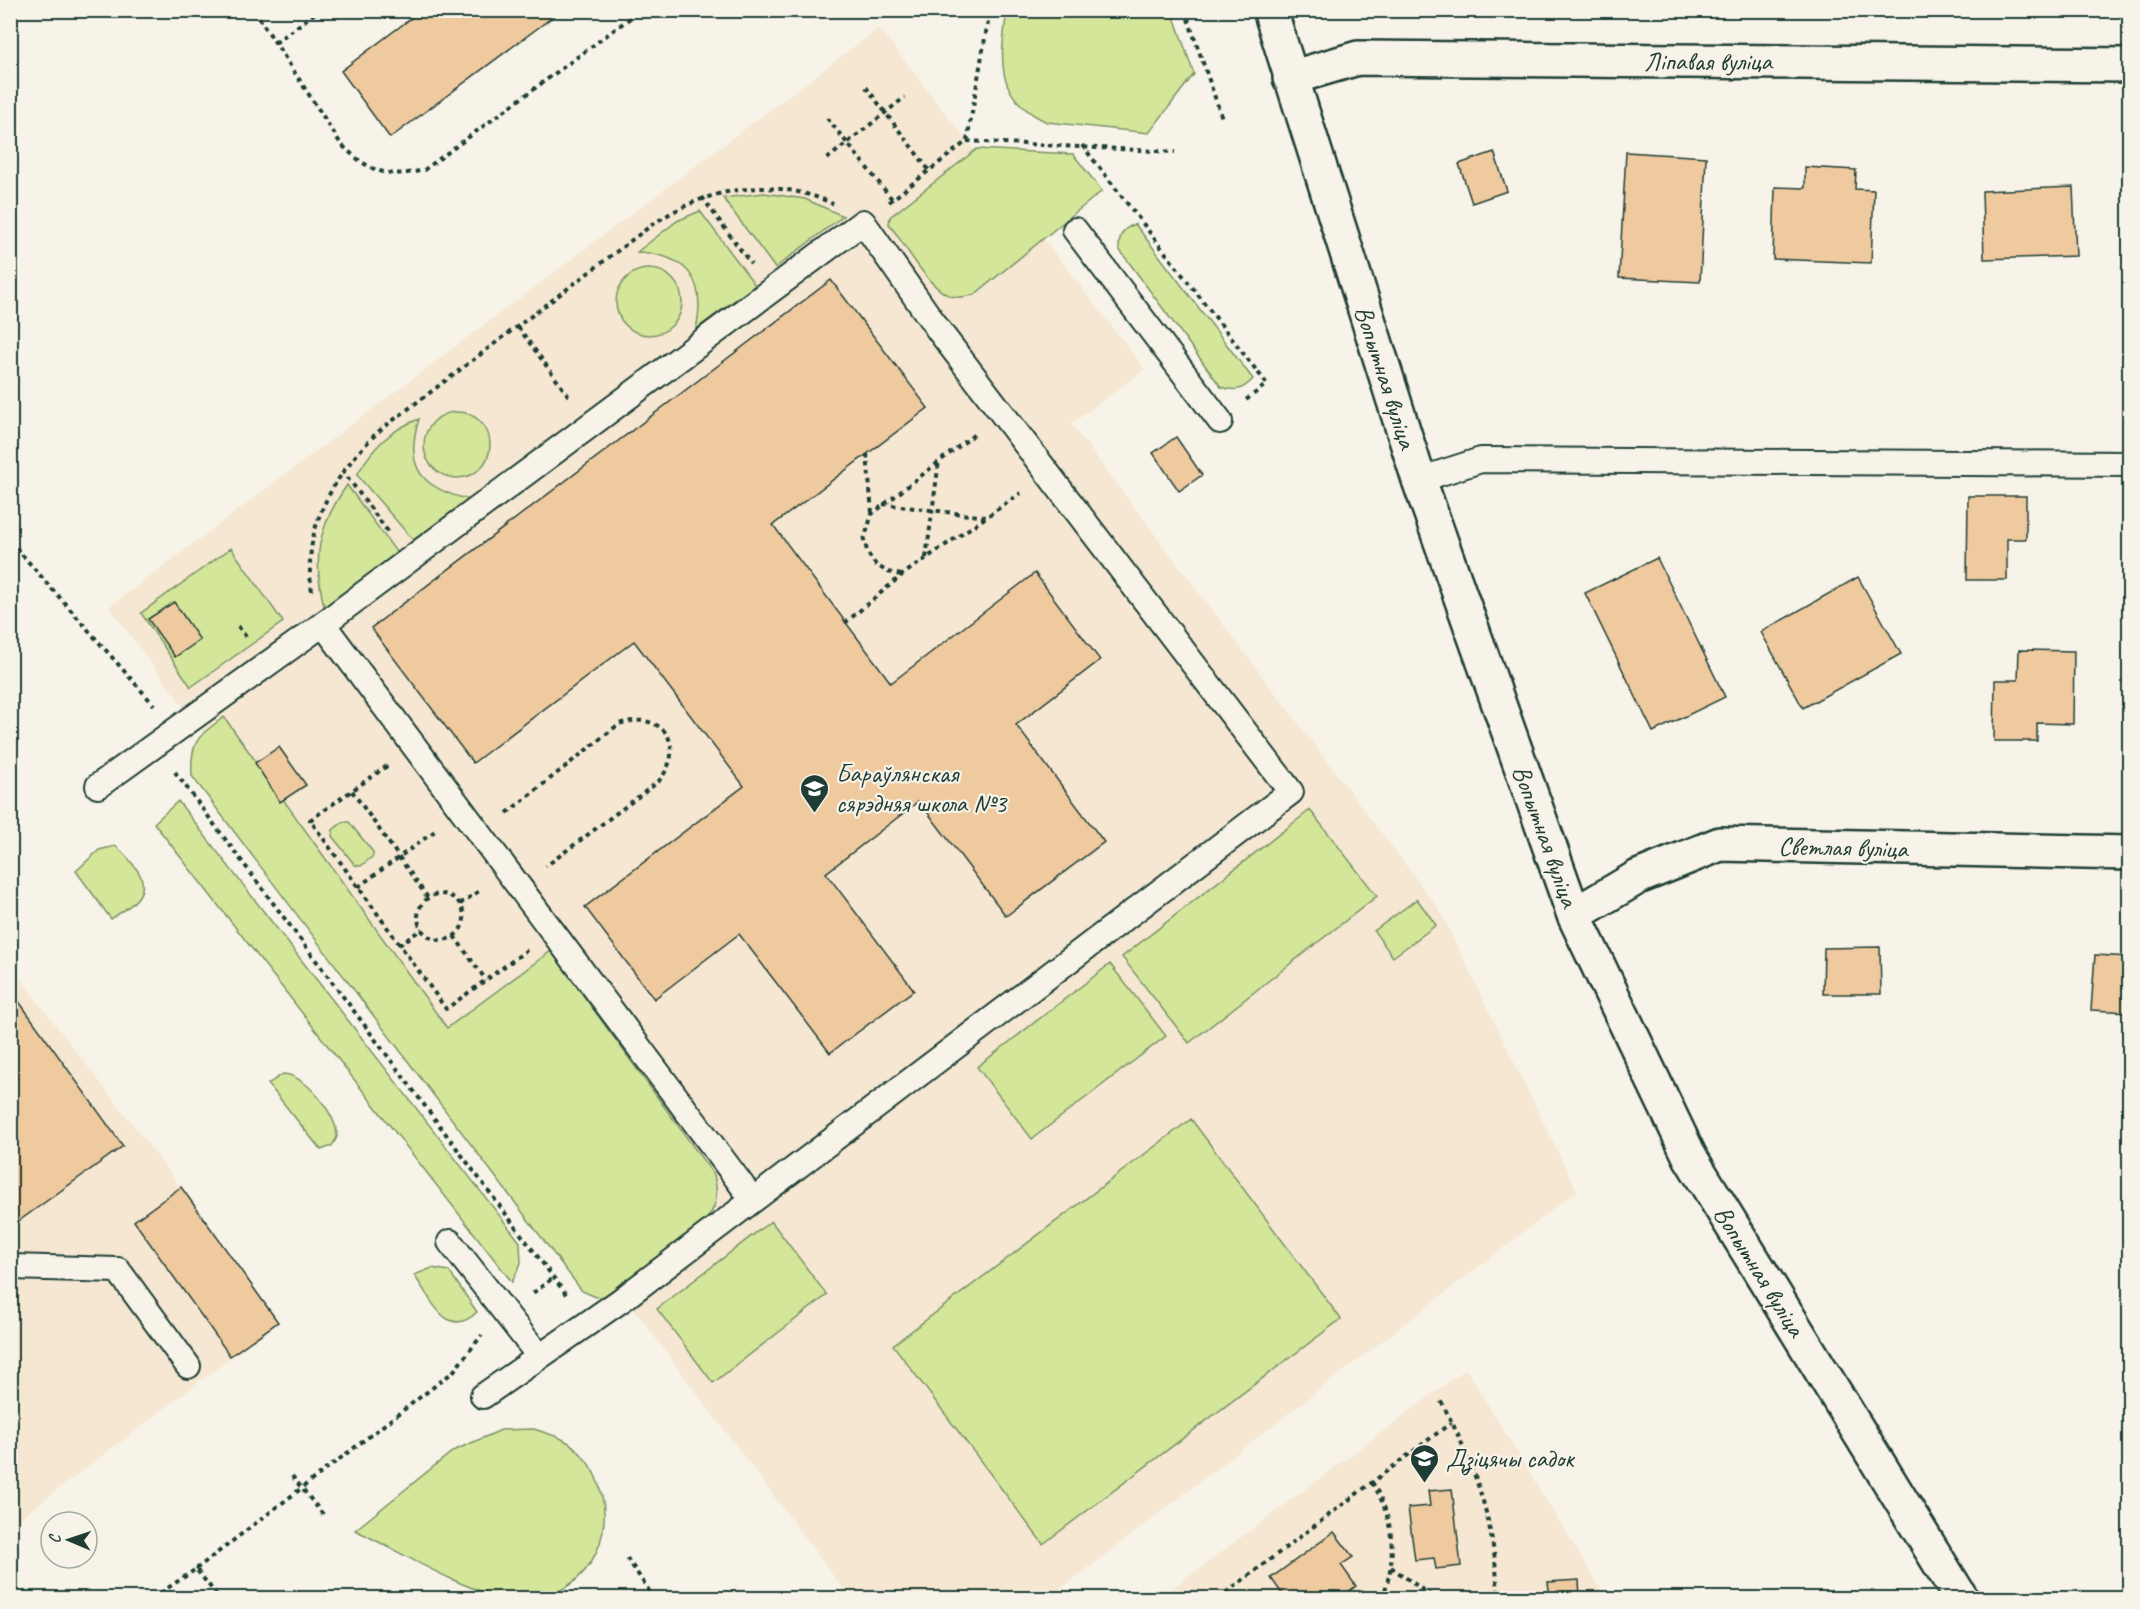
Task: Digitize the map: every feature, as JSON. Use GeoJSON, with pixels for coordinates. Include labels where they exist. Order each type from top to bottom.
{"type":"FeatureCollection","features":[{"type":"Feature","properties":{"kind":"street","name":"Вопытная вуліца"},"geometry":{"type":"LineString","coordinates":[[1270,10],[1419,480],[1574,915],[1690,1157],[1961,1599]]}},
{"type":"Feature","properties":{"kind":"street","name":"Ліпавая вуліца"},"geometry":{"type":"LineString","coordinates":[[1290,78],[1358,58],[2130,65]]}},
{"type":"Feature","properties":{"kind":"street","name":"Светлая вуліца"},"geometry":{"type":"LineString","coordinates":[[1574,915],[1638,877],[1720,844],[2130,853]]}},
{"type":"Feature","properties":{"kind":"lane"},"geometry":{"type":"LineString","coordinates":[[98,786],[323,624],[863,222],[940,332],[1291,792],[620,1301],[483,1396]]}},
{"type":"Feature","properties":{"kind":"lane"},"geometry":{"type":"LineString","coordinates":[[1075,230],[1220,421]]}},
{"type":"Feature","properties":{"kind":"lane"},"geometry":{"type":"LineString","coordinates":[[1419,480],[1481,460],[2130,464]]}},
{"type":"Feature","properties":{"kind":"lane"},"geometry":{"type":"LineString","coordinates":[[323,624],[753,1200]]}},
{"type":"Feature","properties":{"kind":"lane"},"geometry":{"type":"LineString","coordinates":[[450,1242],[539,1356]]}},
{"type":"Feature","properties":{"kind":"lane"},"geometry":{"type":"LineString","coordinates":[[11,1267],[118,1270],[188,1366]]}},
{"type":"Feature","properties":{"kind":"path"},"geometry":{"type":"LineString","coordinates":[[254,10],[341,144],[357,160],[388,175],[402,175],[424,170],[641,10]]}},
{"type":"Feature","properties":{"kind":"path"},"geometry":{"type":"LineString","coordinates":[[275,43],[319,10]]}},
{"type":"Feature","properties":{"kind":"path"},"geometry":{"type":"LineString","coordinates":[[967,141],[990,10]]}},
{"type":"Feature","properties":{"kind":"path"},"geometry":{"type":"LineString","coordinates":[[1185,10],[1222,118]]}},
{"type":"Feature","properties":{"kind":"path"},"geometry":{"type":"LineString","coordinates":[[866,87],[929,170]]}},
{"type":"Feature","properties":{"kind":"path"},"geometry":{"type":"LineString","coordinates":[[827,159],[905,98]]}},
{"type":"Feature","properties":{"kind":"path"},"geometry":{"type":"LineString","coordinates":[[827,118],[892,200]]}},
{"type":"Feature","properties":{"kind":"path"},"geometry":{"type":"LineString","coordinates":[[323,624],[316,614],[311,581],[312,547],[320,514],[342,470],[354,454],[379,431],[676,209],[702,197],[730,190],[761,187],[791,190],[820,198],[863,222],[967,141],[1175,152]]}},
{"type":"Feature","properties":{"kind":"path"},"geometry":{"type":"LineString","coordinates":[[1082,146],[1267,384],[1220,421]]}},
{"type":"Feature","properties":{"kind":"path"},"geometry":{"type":"LineString","coordinates":[[702,197],[771,292]]}},
{"type":"Feature","properties":{"kind":"path"},"geometry":{"type":"LineString","coordinates":[[518,327],[590,425]]}},
{"type":"Feature","properties":{"kind":"path"},"geometry":{"type":"LineString","coordinates":[[872,514],[939,460],[1003,413]]}},
{"type":"Feature","properties":{"kind":"path"},"geometry":{"type":"LineString","coordinates":[[867,454],[872,514],[864,540],[868,554],[876,565],[888,572],[902,575]]}},
{"type":"Feature","properties":{"kind":"path"},"geometry":{"type":"LineString","coordinates":[[926,558],[939,460]]}},
{"type":"Feature","properties":{"kind":"path"},"geometry":{"type":"LineString","coordinates":[[342,470],[409,560]]}},
{"type":"Feature","properties":{"kind":"path"},"geometry":{"type":"LineString","coordinates":[[846,623],[902,575],[1049,474]]}},
{"type":"Feature","properties":{"kind":"path"},"geometry":{"type":"LineString","coordinates":[[882,504],[986,517]]}},
{"type":"Feature","properties":{"kind":"path"},"geometry":{"type":"LineString","coordinates":[[10,541],[176,730]]}},
{"type":"Feature","properties":{"kind":"path"},"geometry":{"type":"LineString","coordinates":[[480,834],[619,724],[636,718],[654,722],[667,734],[673,751],[669,769],[658,782],[519,887]]}},
{"type":"Feature","properties":{"kind":"path"},"geometry":{"type":"LineString","coordinates":[[155,745],[587,1322]]}},
{"type":"Feature","properties":{"kind":"path"},"geometry":{"type":"LineString","coordinates":[[415,746],[310,820],[446,1010],[553,932]]}},
{"type":"Feature","properties":{"kind":"path"},"geometry":{"type":"LineString","coordinates":[[352,791],[428,898]]}},
{"type":"Feature","properties":{"kind":"path"},"geometry":{"type":"LineString","coordinates":[[358,887],[463,811]]}},
{"type":"Feature","properties":{"kind":"path"},"geometry":{"type":"LineString","coordinates":[[442,894],[449,895],[460,904],[464,918],[459,931],[454,936],[440,940],[427,935],[422,930],[418,916],[423,903],[428,898],[442,894]]}},
{"type":"Feature","properties":{"kind":"path"},"geometry":{"type":"LineString","coordinates":[[399,945],[422,930]]}},
{"type":"Feature","properties":{"kind":"path"},"geometry":{"type":"LineString","coordinates":[[454,936],[486,980]]}},
{"type":"Feature","properties":{"kind":"path"},"geometry":{"type":"LineString","coordinates":[[530,1296],[554,1277]]}},
{"type":"Feature","properties":{"kind":"path"},"geometry":{"type":"LineString","coordinates":[[153,1599],[196,1569],[453,1372],[488,1328]]}},
{"type":"Feature","properties":{"kind":"path"},"geometry":{"type":"LineString","coordinates":[[1440,1401],[1478,1480],[1490,1523],[1498,1599]]}},
{"type":"Feature","properties":{"kind":"path"},"geometry":{"type":"LineString","coordinates":[[1219,1599],[1452,1422]]}},
{"type":"Feature","properties":{"kind":"path"},"geometry":{"type":"LineString","coordinates":[[292,1476],[325,1517]]}},
{"type":"Feature","properties":{"kind":"path"},"geometry":{"type":"LineString","coordinates":[[1372,1481],[1388,1516],[1392,1536],[1391,1567],[1382,1599]]}},
{"type":"Feature","properties":{"kind":"path"},"geometry":{"type":"LineString","coordinates":[[627,1558],[654,1599]]}},
{"type":"Feature","properties":{"kind":"path"},"geometry":{"type":"LineString","coordinates":[[1391,1567],[1434,1599]]}},
{"type":"Feature","properties":{"kind":"path"},"geometry":{"type":"LineString","coordinates":[[196,1569],[219,1599]]}},
{"type":"Feature","properties":{"kind":"shaded area","name":"Бараўлянская сярэдняя школа №3"},"geometry":{"type":"Polygon","coordinates":[[[879,28],[1145,369],[1071,424],[1439,909],[1577,1191],[1049,1598],[850,1598],[109,607],[879,28]]]}},
{"type":"Feature","properties":{"kind":"shaded area"},"geometry":{"type":"Polygon","coordinates":[[[11,967],[181,1187],[278,1322],[11,1525],[11,967]]]}},
{"type":"Feature","properties":{"kind":"shaded area","name":"Дзіцячы садок"},"geometry":{"type":"Polygon","coordinates":[[[1466,1369],[1606,1598],[1160,1598],[1466,1369]]]}},
{"type":"Feature","properties":{"kind":"green space"},"geometry":{"type":"Polygon","coordinates":[[[1007,11],[1172,11],[1194,74],[1149,133],[1047,122],[1017,101],[1004,76],[1003,45],[1007,11]]]}},
{"type":"Feature","properties":{"kind":"green space"},"geometry":{"type":"Polygon","coordinates":[[[977,149],[1073,154],[1102,191],[974,295],[953,297],[938,289],[923,272],[889,224],[890,217],[977,149]]]}},
{"type":"Feature","properties":{"kind":"green space"},"geometry":{"type":"Polygon","coordinates":[[[764,193],[805,199],[843,216],[775,268],[723,198],[764,193]]]}},
{"type":"Feature","properties":{"kind":"green space"},"geometry":{"type":"Polygon","coordinates":[[[700,211],[755,285],[696,329],[699,311],[698,296],[695,283],[689,273],[681,264],[669,258],[637,252],[677,221],[700,211]]]}},
{"type":"Feature","properties":{"kind":"green space"},"geometry":{"type":"Polygon","coordinates":[[[1135,224],[1253,379],[1246,386],[1235,390],[1221,387],[1119,249],[1122,233],[1135,224]]]}},
{"type":"Feature","properties":{"kind":"green space"},"geometry":{"type":"Polygon","coordinates":[[[649,269],[662,272],[672,279],[679,289],[682,302],[679,315],[672,325],[662,332],[649,335],[636,332],[626,325],[619,315],[616,302],[619,289],[626,279],[636,272],[649,269]]]}},
{"type":"Feature","properties":{"kind":"green space"},"geometry":{"type":"Polygon","coordinates":[[[457,412],[470,415],[480,422],[487,432],[490,445],[487,458],[480,468],[470,475],[457,478],[444,475],[434,468],[427,458],[424,445],[427,432],[434,422],[444,415],[457,412]]]}},
{"type":"Feature","properties":{"kind":"green space"},"geometry":{"type":"Polygon","coordinates":[[[419,419],[414,451],[416,464],[421,474],[440,490],[471,500],[413,540],[357,475],[369,456],[383,441],[399,429],[419,419]]]}},
{"type":"Feature","properties":{"kind":"green space"},"geometry":{"type":"Polygon","coordinates":[[[347,485],[397,553],[325,610],[319,575],[320,545],[329,516],[347,485]]]}},
{"type":"Feature","properties":{"kind":"green space"},"geometry":{"type":"Polygon","coordinates":[[[231,548],[283,622],[191,687],[141,613],[231,548]]]}},
{"type":"Feature","properties":{"kind":"green space"},"geometry":{"type":"Polygon","coordinates":[[[224,717],[447,1028],[551,951],[714,1175],[716,1202],[702,1224],[605,1296],[596,1297],[582,1291],[192,776],[194,747],[202,735],[224,717]]]}},
{"type":"Feature","properties":{"kind":"green space"},"geometry":{"type":"Polygon","coordinates":[[[178,801],[520,1242],[521,1263],[512,1282],[154,823],[178,801]]]}},
{"type":"Feature","properties":{"kind":"green space"},"geometry":{"type":"Polygon","coordinates":[[[1310,810],[1377,896],[1189,1043],[1122,957],[1310,810]]]}},
{"type":"Feature","properties":{"kind":"green space"},"geometry":{"type":"Polygon","coordinates":[[[343,822],[349,822],[373,852],[373,856],[361,866],[355,865],[332,836],[333,830],[343,822]]]}},
{"type":"Feature","properties":{"kind":"green space"},"geometry":{"type":"Polygon","coordinates":[[[115,846],[135,867],[141,876],[142,884],[138,898],[111,919],[76,871],[99,850],[115,846]]]}},
{"type":"Feature","properties":{"kind":"green space"},"geometry":{"type":"Polygon","coordinates":[[[1417,899],[1436,925],[1393,957],[1374,931],[1417,899]]]}},
{"type":"Feature","properties":{"kind":"green space"},"geometry":{"type":"Polygon","coordinates":[[[1110,964],[1166,1036],[1032,1139],[977,1067],[1110,964]]]}},
{"type":"Feature","properties":{"kind":"green space"},"geometry":{"type":"Polygon","coordinates":[[[283,1074],[301,1081],[319,1097],[326,1107],[336,1128],[337,1137],[332,1146],[321,1150],[268,1084],[283,1074]]]}},
{"type":"Feature","properties":{"kind":"green space"},"geometry":{"type":"Polygon","coordinates":[[[1191,1119],[1341,1319],[1043,1544],[893,1345],[1191,1119]]]}},
{"type":"Feature","properties":{"kind":"green space"},"geometry":{"type":"Polygon","coordinates":[[[771,1221],[827,1295],[713,1383],[657,1309],[771,1221]]]}},
{"type":"Feature","properties":{"kind":"green space"},"geometry":{"type":"Polygon","coordinates":[[[432,1268],[449,1271],[477,1312],[466,1320],[457,1322],[441,1314],[414,1275],[432,1268]]]}},
{"type":"Feature","properties":{"kind":"green space"},"geometry":{"type":"Polygon","coordinates":[[[534,1429],[560,1438],[577,1450],[594,1473],[602,1497],[604,1521],[600,1543],[590,1563],[576,1580],[557,1592],[534,1598],[508,1598],[471,1588],[355,1530],[453,1451],[501,1430],[534,1429]]]}},
{"type":"Feature","properties":{"kind":"building"},"geometry":{"type":"Polygon","coordinates":[[[422,10],[562,10],[390,138],[341,71],[422,10]]]}},
{"type":"Feature","properties":{"kind":"building"},"geometry":{"type":"Polygon","coordinates":[[[1494,152],[1507,191],[1472,203],[1459,164],[1494,152]]]}},
{"type":"Feature","properties":{"kind":"building"},"geometry":{"type":"Polygon","coordinates":[[[1626,152],[1706,157],[1700,282],[1619,278],[1626,152]]]}},
{"type":"Feature","properties":{"kind":"building"},"geometry":{"type":"Polygon","coordinates":[[[1805,167],[1856,170],[1855,189],[1874,190],[1871,263],[1773,259],[1775,187],[1805,188],[1805,167]]]}},
{"type":"Feature","properties":{"kind":"building"},"geometry":{"type":"Polygon","coordinates":[[[2073,187],[2076,256],[1984,259],[1982,191],[2073,187]]]}},
{"type":"Feature","properties":{"kind":"building"},"geometry":{"type":"Polygon","coordinates":[[[831,280],[928,408],[773,525],[891,683],[1035,573],[1100,660],[1016,725],[1104,842],[1006,916],[919,801],[826,873],[914,990],[830,1053],[739,934],[654,999],[585,907],[744,786],[634,641],[473,763],[371,628],[831,280]]]}},
{"type":"Feature","properties":{"kind":"building"},"geometry":{"type":"Polygon","coordinates":[[[1176,437],[1202,475],[1179,491],[1153,453],[1176,437]]]}},
{"type":"Feature","properties":{"kind":"building"},"geometry":{"type":"Polygon","coordinates":[[[1968,496],[2026,496],[2026,539],[2007,539],[2007,580],[1967,580],[1968,496]]]}},
{"type":"Feature","properties":{"kind":"building"},"geometry":{"type":"Polygon","coordinates":[[[1657,558],[1725,697],[1653,732],[1585,593],[1657,558]]]}},
{"type":"Feature","properties":{"kind":"building"},"geometry":{"type":"Polygon","coordinates":[[[1858,577],[1901,654],[1803,708],[1761,632],[1858,577]]]}},
{"type":"Feature","properties":{"kind":"building"},"geometry":{"type":"Polygon","coordinates":[[[174,602],[200,640],[175,657],[148,619],[174,602]]]}},
{"type":"Feature","properties":{"kind":"building"},"geometry":{"type":"Polygon","coordinates":[[[2019,650],[2074,651],[2073,724],[2037,723],[2037,741],[1994,741],[1995,680],[2018,680],[2019,650]]]}},
{"type":"Feature","properties":{"kind":"building"},"geometry":{"type":"Polygon","coordinates":[[[279,747],[306,785],[280,802],[255,763],[279,747]]]}},
{"type":"Feature","properties":{"kind":"building"},"geometry":{"type":"Polygon","coordinates":[[[1880,947],[1881,994],[1823,994],[1824,948],[1880,947]]]}},
{"type":"Feature","properties":{"kind":"building"},"geometry":{"type":"Polygon","coordinates":[[[2095,955],[2130,957],[2130,1012],[2091,1010],[2095,955]]]}},
{"type":"Feature","properties":{"kind":"building"},"geometry":{"type":"Polygon","coordinates":[[[10,989],[123,1146],[16,1223],[10,1215],[10,989]]]}},
{"type":"Feature","properties":{"kind":"building"},"geometry":{"type":"Polygon","coordinates":[[[181,1187],[278,1322],[230,1356],[134,1221],[181,1187]]]}},
{"type":"Feature","properties":{"kind":"building"},"geometry":{"type":"Polygon","coordinates":[[[1452,1489],[1461,1566],[1436,1569],[1434,1558],[1415,1560],[1408,1508],[1430,1506],[1428,1491],[1452,1489]]]}},
{"type":"Feature","properties":{"kind":"building"},"geometry":{"type":"Polygon","coordinates":[[[1334,1532],[1353,1557],[1341,1565],[1356,1586],[1339,1598],[1302,1598],[1299,1595],[1294,1598],[1285,1598],[1271,1578],[1334,1532]]]}},
{"type":"Feature","properties":{"kind":"building"},"geometry":{"type":"Polygon","coordinates":[[[1579,1580],[1580,1598],[1525,1598],[1550,1596],[1548,1582],[1579,1580]]]}},
{"type":"Feature","properties":{"kind":"place","name":"Бараўлянская сярэдняя школа №3"},"geometry":{"type":"Point","coordinates":[815,814]}},
{"type":"Feature","properties":{"kind":"place","name":"Дзіцячы садок"},"geometry":{"type":"Point","coordinates":[1425,1484]}}]}
